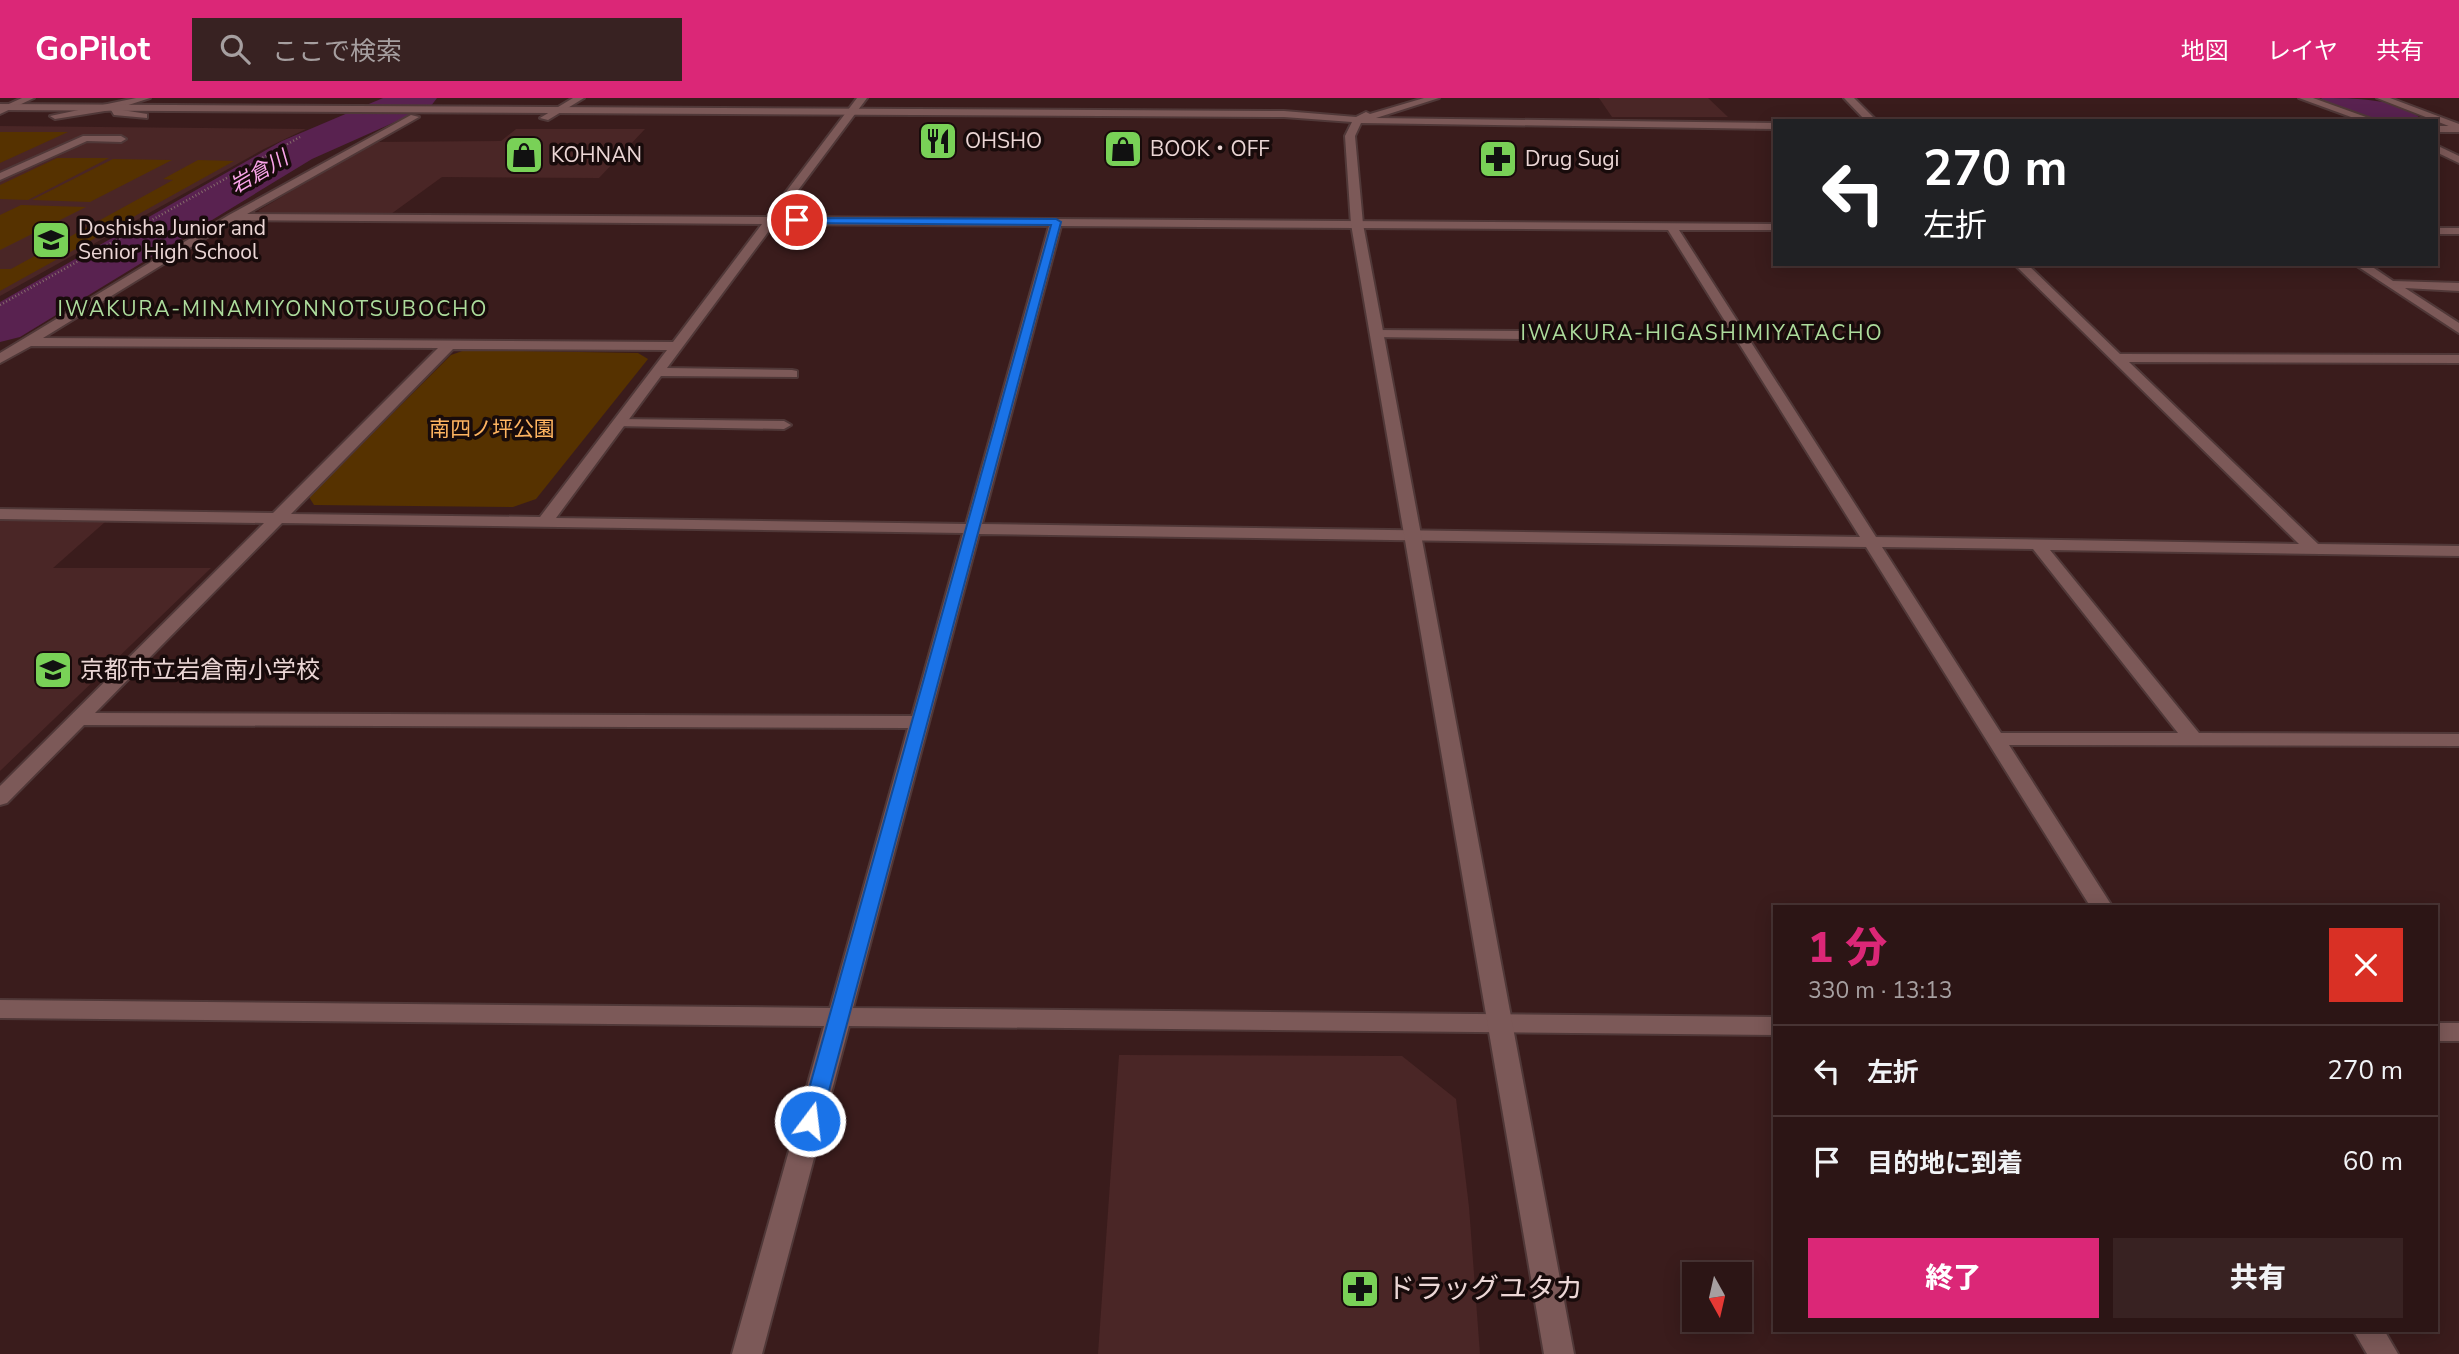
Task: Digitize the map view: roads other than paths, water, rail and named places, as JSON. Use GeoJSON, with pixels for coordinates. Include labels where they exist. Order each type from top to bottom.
{"type":"FeatureCollection","features":[{"type":"Feature","properties":{"kind":"street"},"geometry":{"type":"LineString","coordinates":[[3,110],[29,98]]}},
{"type":"Feature","properties":{"kind":"street"},"geometry":{"type":"LineString","coordinates":[[131,98],[109,110],[144,116]]}},
{"type":"Feature","properties":{"kind":"street"},"geometry":{"type":"LineString","coordinates":[[55,116],[112,107],[145,98]]}},
{"type":"Feature","properties":{"kind":"street"},"geometry":{"type":"LineString","coordinates":[[212,116],[246,98]]}},
{"type":"Feature","properties":{"kind":"street"},"geometry":{"type":"LineString","coordinates":[[251,116],[287,98]]}},
{"type":"Feature","properties":{"kind":"street"},"geometry":{"type":"LineString","coordinates":[[545,118],[579,98]]}},
{"type":"Feature","properties":{"kind":"street"},"geometry":{"type":"LineString","coordinates":[[545,522],[862,98]]}},
{"type":"Feature","properties":{"kind":"street"},"geometry":{"type":"LineString","coordinates":[[3,110],[159,103],[228,108],[364,109],[414,114],[545,118],[1290,114],[1358,120],[1434,98]]}},
{"type":"Feature","properties":{"kind":"street"},"geometry":{"type":"LineString","coordinates":[[1849,98],[1870,119]]}},
{"type":"Feature","properties":{"kind":"street"},"geometry":{"type":"LineString","coordinates":[[2304,98],[2366,119]]}},
{"type":"Feature","properties":{"kind":"street"},"geometry":{"type":"LineString","coordinates":[[2382,98],[2432,119]]}},
{"type":"Feature","properties":{"kind":"street"},"geometry":{"type":"LineString","coordinates":[[1377,103],[1392,99]]}},
{"type":"Feature","properties":{"kind":"street"},"geometry":{"type":"LineString","coordinates":[[1392,99],[1358,120],[1350,136],[1357,224],[1559,1354]]}},
{"type":"Feature","properties":{"kind":"street"},"geometry":{"type":"LineString","coordinates":[[1411,104],[1409,112],[1415,116],[1446,123]]}},
{"type":"Feature","properties":{"kind":"street"},"geometry":{"type":"LineString","coordinates":[[1290,114],[1364,106]]}},
{"type":"Feature","properties":{"kind":"street"},"geometry":{"type":"LineString","coordinates":[[3,110],[55,116],[345,116],[558,111],[1773,126]]}},
{"type":"Feature","properties":{"kind":"street"},"geometry":{"type":"LineString","coordinates":[[0,359],[233,217],[414,114]]}},
{"type":"Feature","properties":{"kind":"street"},"geometry":{"type":"LineString","coordinates":[[2438,121],[2456,129]]}},
{"type":"Feature","properties":{"kind":"street"},"geometry":{"type":"LineString","coordinates":[[2438,130],[2456,129]]}},
{"type":"Feature","properties":{"kind":"street"},"geometry":{"type":"LineString","coordinates":[[0,177],[86,138],[121,139]]}},
{"type":"Feature","properties":{"kind":"street"},"geometry":{"type":"LineString","coordinates":[[2438,149],[2459,160]]}},
{"type":"Feature","properties":{"kind":"street"},"geometry":{"type":"LineString","coordinates":[[233,217],[1773,226]]}},
{"type":"Feature","properties":{"kind":"street"},"geometry":{"type":"LineString","coordinates":[[747,1354],[1056,222]]}},
{"type":"Feature","properties":{"kind":"street"},"geometry":{"type":"LineString","coordinates":[[1671,226],[2100,905]]}},
{"type":"Feature","properties":{"kind":"street"},"geometry":{"type":"LineString","coordinates":[[2438,231],[2459,231]]}},
{"type":"Feature","properties":{"kind":"street"},"geometry":{"type":"LineString","coordinates":[[2022,266],[2313,548]]}},
{"type":"Feature","properties":{"kind":"street"},"geometry":{"type":"LineString","coordinates":[[2363,266],[2459,329]]}},
{"type":"Feature","properties":{"kind":"street"},"geometry":{"type":"LineString","coordinates":[[2390,284],[2459,287]]}},
{"type":"Feature","properties":{"kind":"street"},"geometry":{"type":"LineString","coordinates":[[1377,334],[1522,335]]}},
{"type":"Feature","properties":{"kind":"street"},"geometry":{"type":"LineString","coordinates":[[29,342],[677,346]]}},
{"type":"Feature","properties":{"kind":"street"},"geometry":{"type":"LineString","coordinates":[[0,798],[450,344]]}},
{"type":"Feature","properties":{"kind":"street"},"geometry":{"type":"LineString","coordinates":[[2116,358],[2459,359]]}},
{"type":"Feature","properties":{"kind":"street"},"geometry":{"type":"LineString","coordinates":[[657,372],[792,374]]}},
{"type":"Feature","properties":{"kind":"street"},"geometry":{"type":"LineString","coordinates":[[619,423],[784,425]]}},
{"type":"Feature","properties":{"kind":"street"},"geometry":{"type":"LineString","coordinates":[[0,514],[2459,551]]}},
{"type":"Feature","properties":{"kind":"street"},"geometry":{"type":"LineString","coordinates":[[2037,544],[2193,739]]}},
{"type":"Feature","properties":{"kind":"street"},"geometry":{"type":"LineString","coordinates":[[78,719],[919,722]]}},
{"type":"Feature","properties":{"kind":"street"},"geometry":{"type":"LineString","coordinates":[[1995,738],[2459,740]]}},
{"type":"Feature","properties":{"kind":"street"},"geometry":{"type":"LineString","coordinates":[[0,1009],[1773,1026]]}},
{"type":"Feature","properties":{"kind":"street"},"geometry":{"type":"LineString","coordinates":[[2438,1032],[2459,1032]]}},
{"type":"Feature","properties":{"kind":"street"},"geometry":{"type":"LineString","coordinates":[[2369,1332],[2383,1354]]}},
{"type":"Feature","properties":{"kind":"waterway","name":"岩倉川"},"geometry":{"type":"LineString","coordinates":[[0,325],[297,150],[417,98]]}},
{"type":"Feature","properties":{"kind":"waterway"},"geometry":{"type":"LineString","coordinates":[[2341,98],[2398,119]]}},
{"type":"Feature","properties":{"kind":"place","name":"OHSHO"},"geometry":{"type":"Point","coordinates":[938,141]}},
{"type":"Feature","properties":{"kind":"place","name":"BOOK・OFF"},"geometry":{"type":"Point","coordinates":[1123,149]}},
{"type":"Feature","properties":{"kind":"place","name":"KOHNAN"},"geometry":{"type":"Point","coordinates":[524,155]}},
{"type":"Feature","properties":{"kind":"place","name":"Drug Sugi"},"geometry":{"type":"Point","coordinates":[1498,159]}},
{"type":"Feature","properties":{"kind":"place","name":"Doshisha Junior and Senior High School"},"geometry":{"type":"Point","coordinates":[51,240]}},
{"type":"Feature","properties":{"kind":"place","name":"京都市立岩倉南小学校"},"geometry":{"type":"Point","coordinates":[53,670]}},
{"type":"Feature","properties":{"kind":"place","name":"ドラッグユタカ"},"geometry":{"type":"Point","coordinates":[1360,1289]}},
{"type":"Feature","properties":{"kind":"district","name":"IWAKURA-MINAMIYONNOTSUBOCHO"},"geometry":{"type":"Point","coordinates":[273,309]}},
{"type":"Feature","properties":{"kind":"district","name":"IWAKURA-HIGASHIMIYATACHO"},"geometry":{"type":"Point","coordinates":[1702,333]}},
{"type":"Feature","properties":{"kind":"park label","name":"南四ノ坪公園"},"geometry":{"type":"Point","coordinates":[492,429]}}]}
